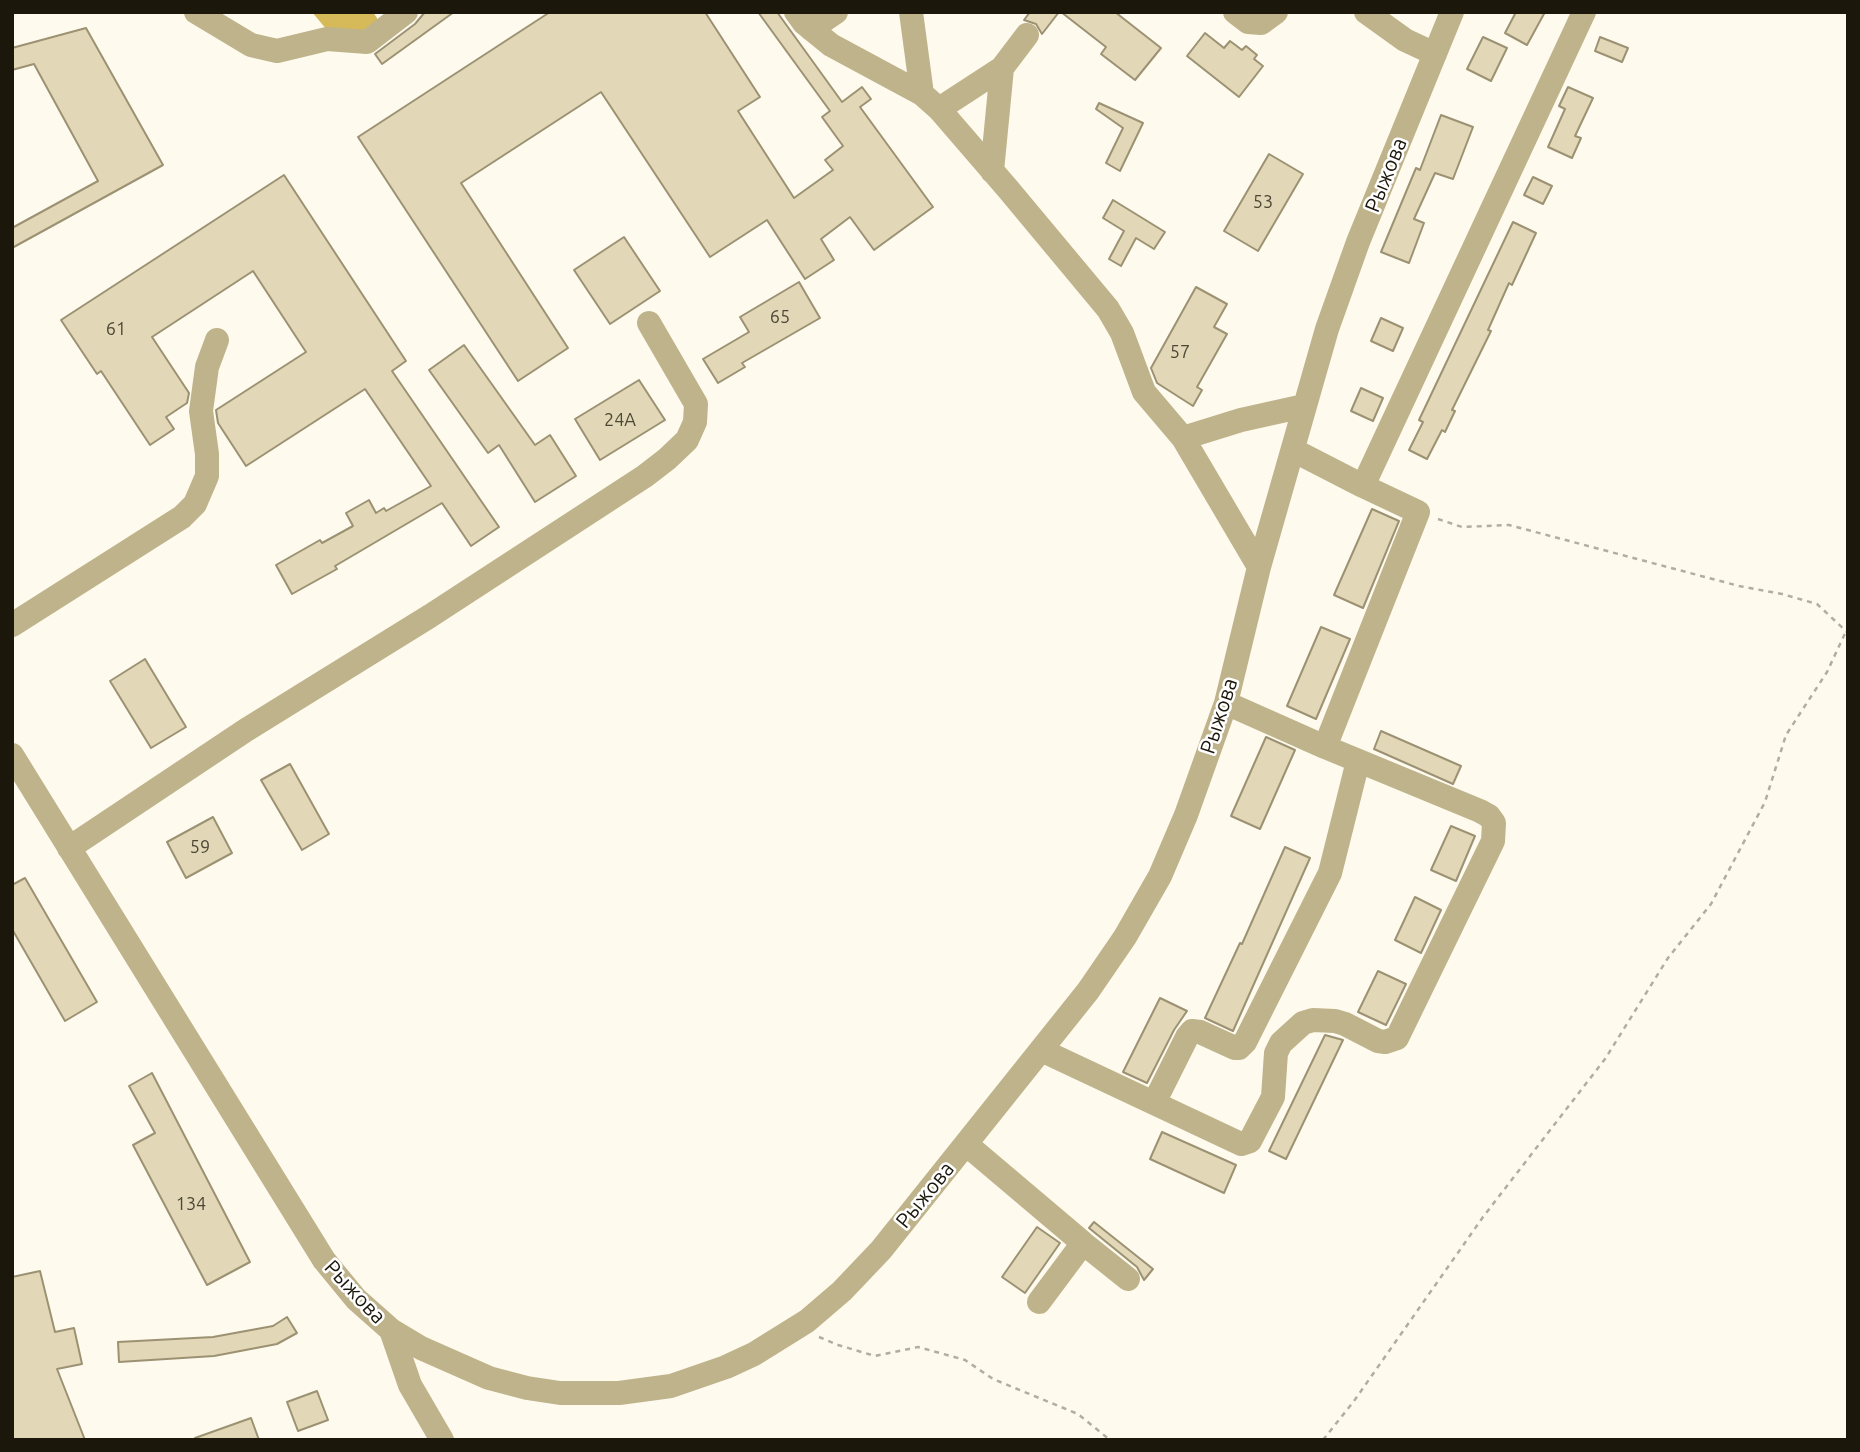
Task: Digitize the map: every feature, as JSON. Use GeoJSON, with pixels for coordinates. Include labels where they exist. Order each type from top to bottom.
{"type":"FeatureCollection","features":[{"type":"Feature","properties":{"kind":"street"},"geometry":{"type":"LineString","coordinates":[[195,12],[250,45],[277,51],[327,39],[367,42],[406,12]]}},
{"type":"Feature","properties":{"kind":"street"},"geometry":{"type":"LineString","coordinates":[[803,20],[836,12]]}},
{"type":"Feature","properties":{"kind":"street"},"geometry":{"type":"LineString","coordinates":[[911,12],[931,102]]}},
{"type":"Feature","properties":{"kind":"street"},"geometry":{"type":"LineString","coordinates":[[1235,12],[1248,22],[1261,23],[1276,12]]}},
{"type":"Feature","properties":{"kind":"street"},"geometry":{"type":"LineString","coordinates":[[1366,12],[1405,40],[1435,54]]}},
{"type":"Feature","properties":{"kind":"street","name":"Рыжова"},"geometry":{"type":"LineString","coordinates":[[12,755],[324,1260],[356,1299],[391,1330],[421,1348],[489,1378],[527,1388],[561,1392],[644,1391],[697,1378],[754,1354],[800,1326],[842,1291],[881,1250],[1088,991],[1160,876],[1186,815],[1226,703],[1259,568],[1327,329],[1358,242],[1452,12]]}},
{"type":"Feature","properties":{"kind":"street"},"geometry":{"type":"LineString","coordinates":[[1363,486],[1584,12]]}},
{"type":"Feature","properties":{"kind":"street"},"geometry":{"type":"LineString","coordinates":[[803,20],[831,45],[931,102],[1108,309],[1122,333],[1144,392],[1183,438],[1259,568]]}},
{"type":"Feature","properties":{"kind":"street"},"geometry":{"type":"LineString","coordinates":[[931,102],[1002,68],[1027,35]]}},
{"type":"Feature","properties":{"kind":"street"},"geometry":{"type":"LineString","coordinates":[[992,171],[1002,68]]}},
{"type":"Feature","properties":{"kind":"street"},"geometry":{"type":"LineString","coordinates":[[69,848],[246,730],[430,616],[645,477],[667,459],[687,440],[695,422],[696,404],[649,323]]}},
{"type":"Feature","properties":{"kind":"street"},"geometry":{"type":"LineString","coordinates":[[12,625],[182,517],[195,504],[207,476],[201,411],[207,367],[216,340]]}},
{"type":"Feature","properties":{"kind":"street"},"geometry":{"type":"LineString","coordinates":[[1183,438],[1241,420],[1304,406]]}},
{"type":"Feature","properties":{"kind":"street"},"geometry":{"type":"LineString","coordinates":[[1293,450],[1418,512],[1325,747]]}},
{"type":"Feature","properties":{"kind":"street"},"geometry":{"type":"LineString","coordinates":[[1041,1050],[1236,1142],[1246,1144],[1254,1136],[1273,1097],[1276,1053],[1294,1030],[1313,1020],[1335,1021],[1385,1042],[1397,1038],[1401,1032],[1493,841],[1494,823],[1480,811],[1226,703]]}},
{"type":"Feature","properties":{"kind":"street"},"geometry":{"type":"LineString","coordinates":[[1154,1103],[1192,1031],[1235,1048],[1239,1048],[1245,1041],[1330,873],[1358,761]]}},
{"type":"Feature","properties":{"kind":"street"},"geometry":{"type":"LineString","coordinates":[[966,1144],[1128,1279]]}},
{"type":"Feature","properties":{"kind":"street"},"geometry":{"type":"LineString","coordinates":[[1039,1302],[1083,1243]]}},
{"type":"Feature","properties":{"kind":"street"},"geometry":{"type":"LineString","coordinates":[[391,1330],[410,1385],[442,1440]]}},
{"type":"Feature","properties":{"kind":"path"},"geometry":{"type":"LineString","coordinates":[[1418,512],[1462,527],[1509,525],[1739,586],[1782,594],[1817,604],[1847,633]]}},
{"type":"Feature","properties":{"kind":"path"},"geometry":{"type":"LineString","coordinates":[[1322,1440],[1354,1401],[1483,1217],[1605,1059],[1668,958],[1711,904],[1765,802],[1786,735],[1827,672],[1848,627]]}},
{"type":"Feature","properties":{"kind":"path"},"geometry":{"type":"LineString","coordinates":[[800,1326],[838,1345],[875,1356],[918,1347],[965,1360],[993,1378],[1078,1414],[1111,1440]]}},
{"type":"Feature","properties":{"kind":"shaded area"},"geometry":{"type":"Polygon","coordinates":[[[312,12],[373,12],[377,24],[364,30],[327,30],[312,12]]]}},
{"type":"Feature","properties":{"kind":"building"},"geometry":{"type":"Polygon","coordinates":[[[425,12],[454,12],[382,64],[375,54],[415,24],[425,12]]]}},
{"type":"Feature","properties":{"kind":"building"},"geometry":{"type":"Polygon","coordinates":[[[550,12],[705,12],[760,97],[738,111],[794,198],[833,170],[825,160],[843,146],[822,117],[830,111],[758,12],[777,12],[842,102],[862,87],[871,99],[860,107],[933,207],[874,250],[850,217],[821,239],[834,260],[805,279],[767,220],[710,257],[601,92],[461,183],[568,348],[518,381],[358,137],[550,12]]]}},
{"type":"Feature","properties":{"kind":"building"},"geometry":{"type":"Polygon","coordinates":[[[1030,12],[1059,12],[1042,34],[1036,24],[1024,20],[1030,12]]]}},
{"type":"Feature","properties":{"kind":"building"},"geometry":{"type":"Polygon","coordinates":[[[1061,12],[1115,12],[1161,48],[1135,80],[1101,54],[1106,47],[1061,12]]]}},
{"type":"Feature","properties":{"kind":"building"},"geometry":{"type":"Polygon","coordinates":[[[1516,12],[1545,12],[1527,45],[1505,33],[1516,12]]]}},
{"type":"Feature","properties":{"kind":"building"},"geometry":{"type":"Polygon","coordinates":[[[86,28],[163,165],[12,248],[12,228],[98,181],[34,64],[12,70],[12,48],[86,28]]]}},
{"type":"Feature","properties":{"kind":"building"},"geometry":{"type":"Polygon","coordinates":[[[1205,33],[1224,48],[1230,41],[1242,50],[1246,46],[1257,55],[1254,59],[1263,66],[1239,97],[1187,56],[1205,33]]]}},
{"type":"Feature","properties":{"kind":"building"},"geometry":{"type":"Polygon","coordinates":[[[1483,37],[1507,48],[1491,81],[1467,69],[1483,37]]]}},
{"type":"Feature","properties":{"kind":"building"},"geometry":{"type":"Polygon","coordinates":[[[1600,37],[1628,48],[1622,62],[1595,51],[1600,37]]]}},
{"type":"Feature","properties":{"kind":"building"},"geometry":{"type":"Polygon","coordinates":[[[1568,87],[1593,98],[1575,136],[1581,138],[1572,158],[1548,147],[1565,109],[1559,106],[1568,87]]]}},
{"type":"Feature","properties":{"kind":"building"},"geometry":{"type":"Polygon","coordinates":[[[1099,103],[1143,123],[1120,171],[1106,163],[1123,128],[1096,109],[1099,103]]]}},
{"type":"Feature","properties":{"kind":"building"},"geometry":{"type":"Polygon","coordinates":[[[1441,115],[1473,127],[1453,179],[1435,173],[1414,219],[1424,223],[1409,263],[1381,252],[1416,168],[1420,170],[1441,115]]]}},
{"type":"Feature","properties":{"kind":"building"},"geometry":{"type":"Polygon","coordinates":[[[1269,154],[1303,174],[1258,251],[1224,231],[1269,154]]]}},
{"type":"Feature","properties":{"kind":"building"},"geometry":{"type":"Polygon","coordinates":[[[284,175],[406,361],[392,371],[499,527],[471,546],[442,503],[292,594],[276,565],[320,540],[322,543],[353,526],[346,513],[369,500],[376,513],[384,508],[386,511],[431,486],[365,389],[246,466],[218,423],[216,410],[306,352],[253,271],[152,337],[189,393],[187,403],[166,417],[174,429],[150,445],[101,371],[97,374],[61,320],[284,175]]]}},
{"type":"Feature","properties":{"kind":"building"},"geometry":{"type":"Polygon","coordinates":[[[1533,177],[1552,186],[1543,204],[1524,195],[1533,177]]]}},
{"type":"Feature","properties":{"kind":"building"},"geometry":{"type":"Polygon","coordinates":[[[1113,200],[1165,232],[1154,249],[1136,238],[1121,266],[1109,259],[1124,231],[1103,218],[1113,200]]]}},
{"type":"Feature","properties":{"kind":"building"},"geometry":{"type":"Polygon","coordinates":[[[1513,222],[1536,233],[1512,285],[1509,283],[1488,330],[1491,331],[1452,410],[1455,411],[1445,432],[1442,430],[1427,459],[1409,450],[1423,422],[1419,420],[1513,222]]]}},
{"type":"Feature","properties":{"kind":"building"},"geometry":{"type":"Polygon","coordinates":[[[624,237],[660,291],[610,324],[574,270],[624,237]]]}},
{"type":"Feature","properties":{"kind":"building"},"geometry":{"type":"Polygon","coordinates":[[[799,282],[820,318],[742,363],[745,367],[718,383],[703,359],[749,332],[740,317],[799,282]]]}},
{"type":"Feature","properties":{"kind":"building"},"geometry":{"type":"Polygon","coordinates":[[[1196,287],[1227,304],[1214,327],[1227,334],[1197,387],[1202,390],[1193,406],[1157,383],[1151,368],[1196,287]]]}},
{"type":"Feature","properties":{"kind":"building"},"geometry":{"type":"Polygon","coordinates":[[[1381,318],[1403,328],[1393,351],[1371,341],[1381,318]]]}},
{"type":"Feature","properties":{"kind":"building"},"geometry":{"type":"Polygon","coordinates":[[[464,345],[535,445],[550,435],[576,476],[535,502],[499,445],[488,453],[429,370],[464,345]]]}},
{"type":"Feature","properties":{"kind":"building"},"geometry":{"type":"Polygon","coordinates":[[[639,380],[665,420],[600,460],[575,419],[639,380]]]}},
{"type":"Feature","properties":{"kind":"building"},"geometry":{"type":"Polygon","coordinates":[[[1361,388],[1383,398],[1373,421],[1351,411],[1361,388]]]}},
{"type":"Feature","properties":{"kind":"building"},"geometry":{"type":"Polygon","coordinates":[[[1372,509],[1399,521],[1363,608],[1334,595],[1372,509]]]}},
{"type":"Feature","properties":{"kind":"building"},"geometry":{"type":"Polygon","coordinates":[[[1321,627],[1350,639],[1316,719],[1287,706],[1321,627]]]}},
{"type":"Feature","properties":{"kind":"building"},"geometry":{"type":"Polygon","coordinates":[[[145,659],[186,727],[151,748],[110,681],[145,659]]]}},
{"type":"Feature","properties":{"kind":"building"},"geometry":{"type":"Polygon","coordinates":[[[1381,731],[1461,766],[1453,784],[1374,749],[1381,731]]]}},
{"type":"Feature","properties":{"kind":"building"},"geometry":{"type":"Polygon","coordinates":[[[1266,737],[1295,750],[1260,829],[1231,816],[1266,737]]]}},
{"type":"Feature","properties":{"kind":"building"},"geometry":{"type":"Polygon","coordinates":[[[290,764],[329,834],[302,850],[261,780],[290,764]]]}},
{"type":"Feature","properties":{"kind":"building"},"geometry":{"type":"Polygon","coordinates":[[[213,817],[232,853],[186,878],[167,842],[213,817]]]}},
{"type":"Feature","properties":{"kind":"building"},"geometry":{"type":"Polygon","coordinates":[[[1451,826],[1475,836],[1456,881],[1431,870],[1451,826]]]}},
{"type":"Feature","properties":{"kind":"building"},"geometry":{"type":"Polygon","coordinates":[[[1285,847],[1310,858],[1233,1031],[1205,1018],[1240,943],[1242,944],[1285,847]]]}},
{"type":"Feature","properties":{"kind":"building"},"geometry":{"type":"Polygon","coordinates":[[[25,878],[97,1002],[65,1021],[12,929],[12,885],[25,878]]]}},
{"type":"Feature","properties":{"kind":"building"},"geometry":{"type":"Polygon","coordinates":[[[1415,897],[1441,910],[1421,953],[1395,940],[1415,897]]]}},
{"type":"Feature","properties":{"kind":"building"},"geometry":{"type":"Polygon","coordinates":[[[1378,971],[1406,984],[1386,1025],[1358,1012],[1378,971]]]}},
{"type":"Feature","properties":{"kind":"building"},"geometry":{"type":"Polygon","coordinates":[[[1160,998],[1187,1011],[1174,1030],[1147,1083],[1123,1072],[1160,998]]]}},
{"type":"Feature","properties":{"kind":"building"},"geometry":{"type":"Polygon","coordinates":[[[1325,1035],[1343,1040],[1286,1159],[1269,1151],[1325,1035]]]}},
{"type":"Feature","properties":{"kind":"building"},"geometry":{"type":"Polygon","coordinates":[[[152,1073],[250,1262],[207,1285],[133,1145],[155,1133],[129,1086],[152,1073]]]}},
{"type":"Feature","properties":{"kind":"building"},"geometry":{"type":"Polygon","coordinates":[[[1162,1132],[1236,1165],[1224,1193],[1150,1159],[1162,1132]]]}},
{"type":"Feature","properties":{"kind":"building"},"geometry":{"type":"Polygon","coordinates":[[[1094,1222],[1153,1269],[1144,1280],[1137,1267],[1089,1228],[1094,1222]]]}},
{"type":"Feature","properties":{"kind":"building"},"geometry":{"type":"Polygon","coordinates":[[[1037,1227],[1060,1243],[1025,1293],[1002,1277],[1037,1227]]]}},
{"type":"Feature","properties":{"kind":"building"},"geometry":{"type":"Polygon","coordinates":[[[40,1271],[55,1332],[74,1328],[82,1364],[57,1369],[85,1440],[12,1440],[12,1277],[40,1271]]]}},
{"type":"Feature","properties":{"kind":"building"},"geometry":{"type":"Polygon","coordinates":[[[287,1317],[297,1333],[277,1344],[214,1356],[119,1362],[118,1342],[213,1337],[273,1326],[287,1317]]]}},
{"type":"Feature","properties":{"kind":"building"},"geometry":{"type":"Polygon","coordinates":[[[317,1391],[328,1420],[298,1431],[287,1402],[317,1391]]]}},
{"type":"Feature","properties":{"kind":"building"},"geometry":{"type":"Polygon","coordinates":[[[251,1418],[259,1440],[195,1440],[195,1438],[251,1418]]]}}]}
